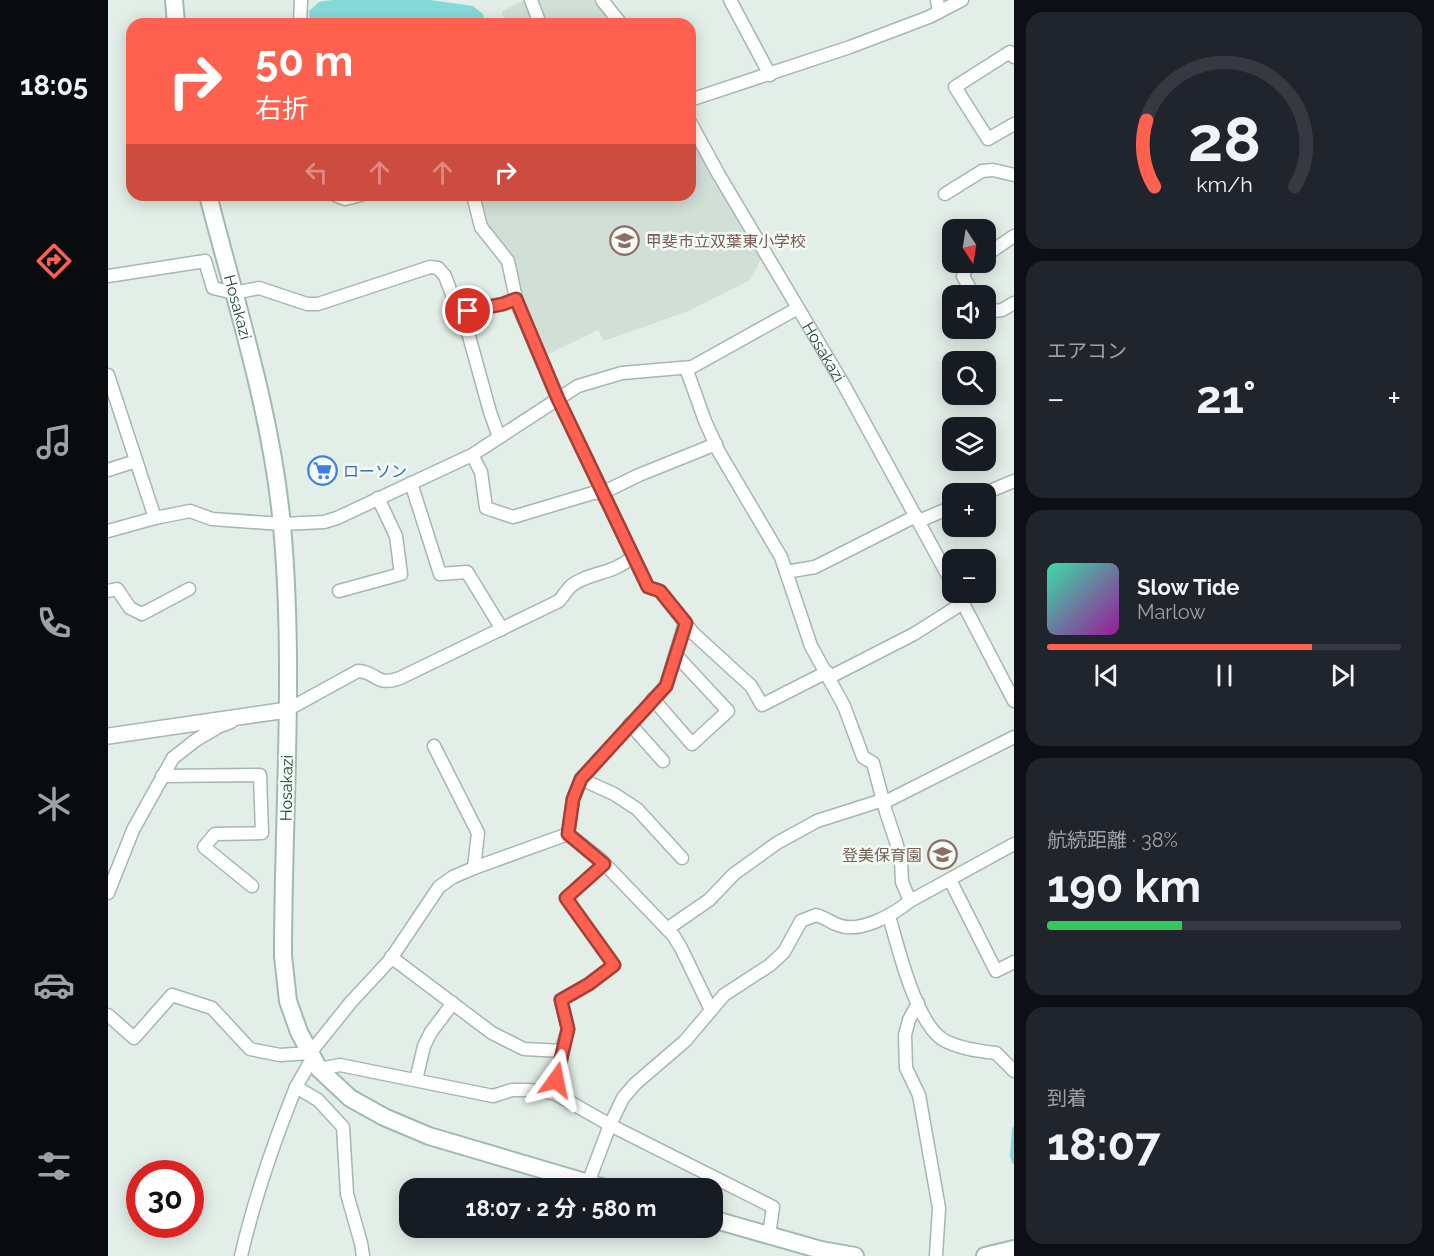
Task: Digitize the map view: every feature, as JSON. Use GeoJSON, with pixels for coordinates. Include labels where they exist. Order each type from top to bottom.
{"type":"FeatureCollection","features":[{"type":"Feature","properties":{"kind":"main road"},"geometry":{"type":"LineString","coordinates":[[174,0],[176,18]]}},
{"type":"Feature","properties":{"kind":"main road","name":"Hosakazi"},"geometry":{"type":"LineString","coordinates":[[210,201],[263,408],[282,524],[287,634],[283,956],[288,1001],[299,1032],[314,1060],[350,1098],[384,1117],[429,1136],[571,1178]]}},
{"type":"Feature","properties":{"kind":"main road"},"geometry":{"type":"LineString","coordinates":[[723,1222],[821,1250],[855,1256]]}},
{"type":"Feature","properties":{"kind":"main road"},"geometry":{"type":"LineString","coordinates":[[985,1256],[1014,1249]]}},
{"type":"Feature","properties":{"kind":"street"},"geometry":{"type":"LineString","coordinates":[[300,18],[301,0]]}},
{"type":"Feature","properties":{"kind":"street"},"geometry":{"type":"LineString","coordinates":[[531,0],[538,18]]}},
{"type":"Feature","properties":{"kind":"street"},"geometry":{"type":"LineString","coordinates":[[602,0],[616,18]]}},
{"type":"Feature","properties":{"kind":"street"},"geometry":{"type":"LineString","coordinates":[[730,0],[770,75]]}},
{"type":"Feature","properties":{"kind":"street"},"geometry":{"type":"LineString","coordinates":[[696,98],[850,47],[938,6],[962,0]]}},
{"type":"Feature","properties":{"kind":"street"},"geometry":{"type":"LineString","coordinates":[[1014,57],[1010,52],[955,87],[988,139],[1014,124]]}},
{"type":"Feature","properties":{"kind":"street","name":"Hosakazi"},"geometry":{"type":"LineString","coordinates":[[696,133],[845,387],[942,564]]}},
{"type":"Feature","properties":{"kind":"street"},"geometry":{"type":"LineString","coordinates":[[945,194],[982,171],[993,170],[1014,175]]}},
{"type":"Feature","properties":{"kind":"street"},"geometry":{"type":"LineString","coordinates":[[474,201],[481,227],[508,261],[516,299],[558,399],[648,587],[660,591],[693,633],[751,686],[762,705],[914,634],[954,603]]}},
{"type":"Feature","properties":{"kind":"street"},"geometry":{"type":"LineString","coordinates":[[996,248],[1014,236]]}},
{"type":"Feature","properties":{"kind":"street"},"geometry":{"type":"LineString","coordinates":[[108,276],[205,261],[213,288],[234,293],[259,288],[307,304],[318,304],[430,267],[438,268],[445,276],[452,295],[462,311],[499,437]]}},
{"type":"Feature","properties":{"kind":"street"},"geometry":{"type":"LineString","coordinates":[[462,311],[503,304],[516,299]]}},
{"type":"Feature","properties":{"kind":"street"},"geometry":{"type":"LineString","coordinates":[[996,311],[1014,303]]}},
{"type":"Feature","properties":{"kind":"street"},"geometry":{"type":"LineString","coordinates":[[108,531],[190,511],[212,519],[282,524],[324,522],[338,518],[472,455],[578,386],[622,374],[692,367],[798,308]]}},
{"type":"Feature","properties":{"kind":"street"},"geometry":{"type":"LineString","coordinates":[[686,368],[716,444],[738,487],[781,557],[811,646],[844,706],[863,757],[873,763],[901,860],[902,882],[910,901]]}},
{"type":"Feature","properties":{"kind":"street"},"geometry":{"type":"LineString","coordinates":[[108,375],[114,410],[136,461],[155,518]]}},
{"type":"Feature","properties":{"kind":"street"},"geometry":{"type":"LineString","coordinates":[[472,455],[481,472],[486,508],[513,517],[593,493],[602,493],[639,475],[716,444]]}},
{"type":"Feature","properties":{"kind":"street"},"geometry":{"type":"LineString","coordinates":[[108,470],[136,461]]}},
{"type":"Feature","properties":{"kind":"street"},"geometry":{"type":"LineString","coordinates":[[996,489],[1014,481]]}},
{"type":"Feature","properties":{"kind":"street"},"geometry":{"type":"LineString","coordinates":[[411,483],[440,574],[467,572],[502,629]]}},
{"type":"Feature","properties":{"kind":"street"},"geometry":{"type":"LineString","coordinates":[[339,591],[401,574],[396,536],[378,498]]}},
{"type":"Feature","properties":{"kind":"street"},"geometry":{"type":"LineString","coordinates":[[786,572],[815,567],[918,518],[942,510]]}},
{"type":"Feature","properties":{"kind":"street"},"geometry":{"type":"LineString","coordinates":[[108,736],[287,710],[358,671],[367,671],[377,680],[389,682],[559,601],[571,586],[579,581],[623,566],[632,557]]}},
{"type":"Feature","properties":{"kind":"street"},"geometry":{"type":"LineString","coordinates":[[108,591],[117,589],[130,608],[142,614],[189,589]]}},
{"type":"Feature","properties":{"kind":"street"},"geometry":{"type":"LineString","coordinates":[[963,603],[1014,700]]}},
{"type":"Feature","properties":{"kind":"street"},"geometry":{"type":"LineString","coordinates":[[568,834],[573,799],[581,779],[666,686],[686,623]]}},
{"type":"Feature","properties":{"kind":"street"},"geometry":{"type":"LineString","coordinates":[[653,699],[692,744],[728,711],[676,655]]}},
{"type":"Feature","properties":{"kind":"street"},"geometry":{"type":"LineString","coordinates":[[108,893],[133,830],[173,758],[218,727],[252,715]]}},
{"type":"Feature","properties":{"kind":"street"},"geometry":{"type":"LineString","coordinates":[[630,724],[663,760]]}},
{"type":"Feature","properties":{"kind":"street"},"geometry":{"type":"LineString","coordinates":[[667,929],[709,900],[734,874],[777,843],[817,821],[883,802],[1014,737]]}},
{"type":"Feature","properties":{"kind":"street"},"geometry":{"type":"LineString","coordinates":[[434,746],[478,833],[474,868]]}},
{"type":"Feature","properties":{"kind":"street"},"geometry":{"type":"LineString","coordinates":[[162,776],[260,775],[262,833],[215,834],[204,847],[252,886]]}},
{"type":"Feature","properties":{"kind":"street"},"geometry":{"type":"LineString","coordinates":[[581,779],[614,794],[637,809],[682,858]]}},
{"type":"Feature","properties":{"kind":"street"},"geometry":{"type":"LineString","coordinates":[[241,1256],[253,1205],[271,1149],[296,1087],[351,1002],[392,957],[439,887],[453,877],[474,868],[568,834]]}},
{"type":"Feature","properties":{"kind":"street"},"geometry":{"type":"LineString","coordinates":[[568,834],[604,864],[667,929],[681,948],[711,1010]]}},
{"type":"Feature","properties":{"kind":"street"},"geometry":{"type":"LineString","coordinates":[[590,1178],[623,1098],[635,1084],[685,1041],[724,995],[770,965],[784,952],[801,921],[816,915],[840,926],[852,927],[877,921],[1014,844]]}},
{"type":"Feature","properties":{"kind":"street"},"geometry":{"type":"LineString","coordinates":[[552,1093],[568,1029],[561,1000],[589,984],[614,965],[566,898],[604,864]]}},
{"type":"Feature","properties":{"kind":"street"},"geometry":{"type":"LineString","coordinates":[[950,880],[996,971],[1014,962]]}},
{"type":"Feature","properties":{"kind":"street"},"geometry":{"type":"LineString","coordinates":[[889,916],[910,987],[926,1020],[941,1038],[967,1047],[996,1053],[1014,1071]]}},
{"type":"Feature","properties":{"kind":"street"},"geometry":{"type":"LineString","coordinates":[[392,957],[492,1033],[524,1049],[562,1051]]}},
{"type":"Feature","properties":{"kind":"street"},"geometry":{"type":"LineString","coordinates":[[108,1015],[134,1038],[172,995],[212,1008],[249,1049],[493,1096],[512,1090],[552,1093],[610,1125],[773,1207],[769,1235]]}},
{"type":"Feature","properties":{"kind":"street"},"geometry":{"type":"LineString","coordinates":[[416,1080],[424,1046],[430,1032],[453,1003]]}},
{"type":"Feature","properties":{"kind":"street"},"geometry":{"type":"LineString","coordinates":[[918,1004],[909,1020],[905,1035],[906,1068],[919,1095],[939,1208],[936,1256]]}},
{"type":"Feature","properties":{"kind":"street"},"geometry":{"type":"LineString","coordinates":[[296,1087],[318,1100],[343,1127],[347,1194],[363,1256]]}},
{"type":"Feature","properties":{"kind":"shaded area"},"geometry":{"type":"Polygon","coordinates":[[[524,0],[594,0],[608,18],[504,18],[502,11],[524,0]]]}},
{"type":"Feature","properties":{"kind":"shaded area","name":"甲斐市立双葉東小学校"},"geometry":{"type":"Polygon","coordinates":[[[696,147],[760,254],[760,261],[750,280],[688,311],[604,341],[598,330],[544,356],[520,300],[513,259],[485,229],[478,201],[696,201],[696,147]]]}},
{"type":"Feature","properties":{"kind":"water"},"geometry":{"type":"Polygon","coordinates":[[[430,0],[473,6],[483,14],[484,18],[310,18],[309,11],[319,2],[430,0]]]}},
{"type":"Feature","properties":{"kind":"waterway"},"geometry":{"type":"LineString","coordinates":[[1014,1129],[1012,1156],[1014,1162]]}},
{"type":"Feature","properties":{"kind":"place","name":"甲斐市立双葉東小学校"},"geometry":{"type":"Point","coordinates":[625,241]}},
{"type":"Feature","properties":{"kind":"place","name":"ローソン"},"geometry":{"type":"Point","coordinates":[322,471]}},
{"type":"Feature","properties":{"kind":"place","name":"登美保育園"},"geometry":{"type":"Point","coordinates":[943,855]}},
{"type":"Feature","properties":{"kind":"route"},"geometry":{"type":"LineString","coordinates":[[468,311],[516,299],[558,399],[632,557],[648,587],[660,591],[686,623],[666,686],[581,779],[573,799],[568,834],[604,864],[566,898],[614,965],[589,984],[561,1000],[568,1029],[556,1080]]}}]}
